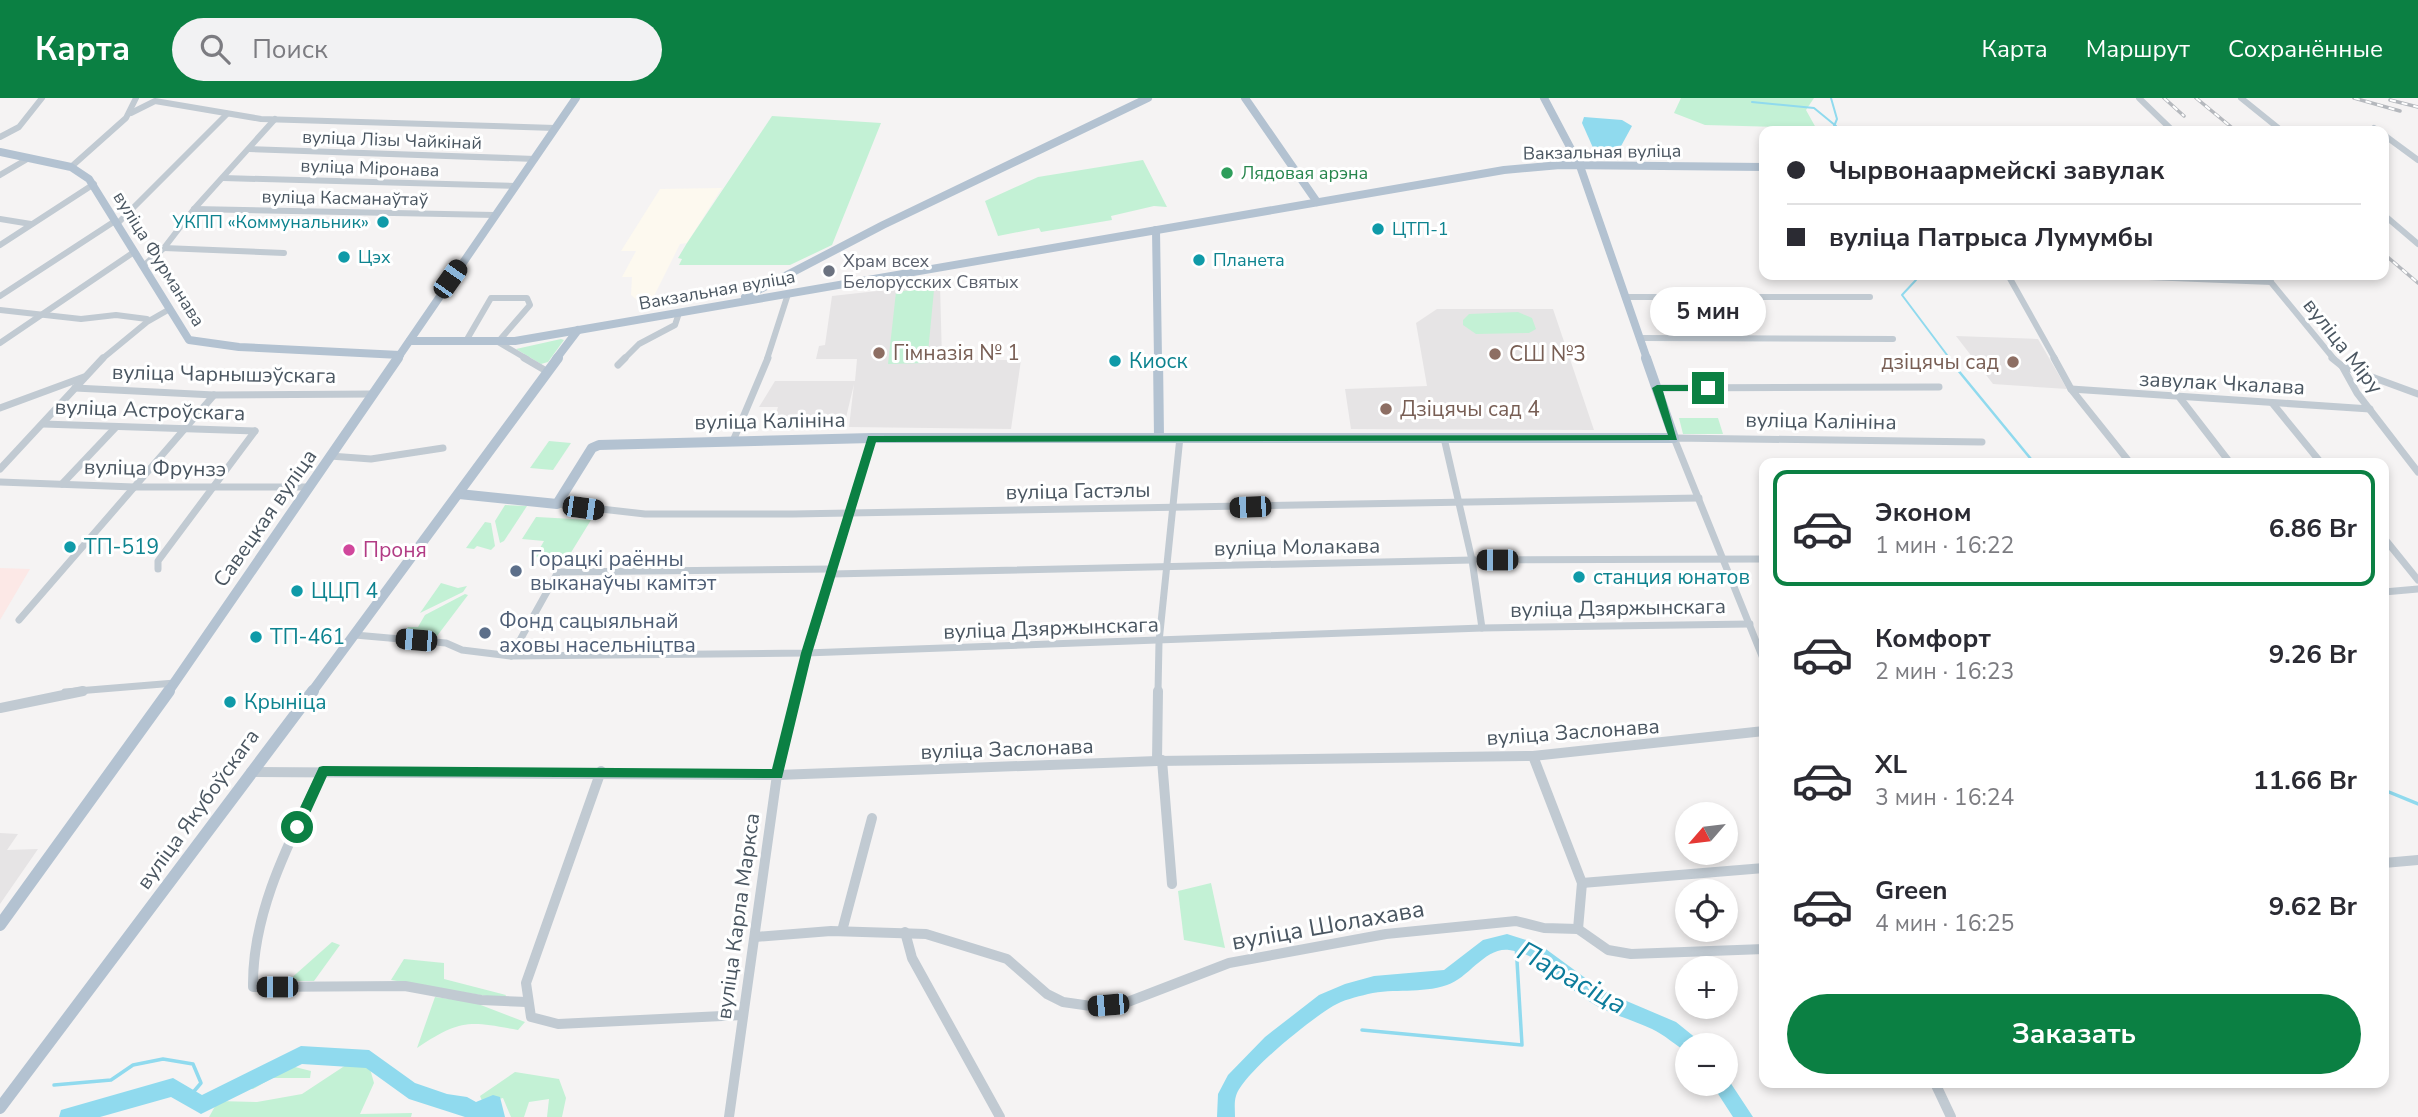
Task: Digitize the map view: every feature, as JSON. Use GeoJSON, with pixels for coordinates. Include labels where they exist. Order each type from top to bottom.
{"type":"FeatureCollection","features":[{"type":"Feature","properties":{"kind":"main road","name":"Савецкая вуліца"},"geometry":{"type":"LineString","coordinates":[[0,925],[175,684],[576,98]]}},
{"type":"Feature","properties":{"kind":"main road"},"geometry":{"type":"LineString","coordinates":[[733,303],[786,278],[883,225],[1148,98]]}},
{"type":"Feature","properties":{"kind":"main road"},"geometry":{"type":"LineString","coordinates":[[1245,98],[1317,202]]}},
{"type":"Feature","properties":{"kind":"main road"},"geometry":{"type":"LineString","coordinates":[[1544,98],[1580,166],[1674,438]]}},
{"type":"Feature","properties":{"kind":"main road"},"geometry":{"type":"LineString","coordinates":[[0,152],[71,167]]}},
{"type":"Feature","properties":{"kind":"main road","name":"Вакзальная вуліца"},"geometry":{"type":"LineString","coordinates":[[410,341],[498,342],[578,330],[1504,170],[1580,166],[1759,167]]}},
{"type":"Feature","properties":{"kind":"main road","name":"вуліца Фурманава"},"geometry":{"type":"LineString","coordinates":[[71,167],[94,184],[168,310],[189,340],[205,344],[400,355]]}},
{"type":"Feature","properties":{"kind":"main road"},"geometry":{"type":"LineString","coordinates":[[1156,230],[1159,437]]}},
{"type":"Feature","properties":{"kind":"main road"},"geometry":{"type":"LineString","coordinates":[[786,278],[788,294]]}},
{"type":"Feature","properties":{"kind":"main road","name":"вуліца Якубоўскага"},"geometry":{"type":"LineString","coordinates":[[4,1102],[355,635],[578,330]]}},
{"type":"Feature","properties":{"kind":"main road","name":"вуліца Калініна"},"geometry":{"type":"LineString","coordinates":[[556,504],[586,456],[599,445],[872,438],[1674,438]]}},
{"type":"Feature","properties":{"kind":"main road","name":"вуліца Гастэлы"},"geometry":{"type":"LineString","coordinates":[[459,494],[556,504]]}},
{"type":"Feature","properties":{"kind":"street"},"geometry":{"type":"LineString","coordinates":[[0,137],[19,127],[42,98]]}},
{"type":"Feature","properties":{"kind":"street"},"geometry":{"type":"LineString","coordinates":[[2139,98],[2168,126]]}},
{"type":"Feature","properties":{"kind":"street"},"geometry":{"type":"LineString","coordinates":[[2241,98],[2276,126]]}},
{"type":"Feature","properties":{"kind":"street"},"geometry":{"type":"LineString","coordinates":[[131,113],[135,99],[275,119],[555,128]]}},
{"type":"Feature","properties":{"kind":"street"},"geometry":{"type":"LineString","coordinates":[[71,167],[131,113],[148,102]]}},
{"type":"Feature","properties":{"kind":"street"},"geometry":{"type":"LineString","coordinates":[[0,296],[116,222],[227,114]]}},
{"type":"Feature","properties":{"kind":"street"},"geometry":{"type":"LineString","coordinates":[[143,266],[163,248],[194,209],[275,119]]}},
{"type":"Feature","properties":{"kind":"street"},"geometry":{"type":"LineString","coordinates":[[2389,139],[2418,160]]}},
{"type":"Feature","properties":{"kind":"street","name":"вуліца Лізы Чайкінай"},"geometry":{"type":"LineString","coordinates":[[248,149],[535,159]]}},
{"type":"Feature","properties":{"kind":"street"},"geometry":{"type":"LineString","coordinates":[[0,175],[29,158]]}},
{"type":"Feature","properties":{"kind":"street","name":"вуліца Міронава"},"geometry":{"type":"LineString","coordinates":[[223,178],[515,186]]}},
{"type":"Feature","properties":{"kind":"street"},"geometry":{"type":"LineString","coordinates":[[0,245],[94,184]]}},
{"type":"Feature","properties":{"kind":"street","name":"вуліца Касманаўтаў"},"geometry":{"type":"LineString","coordinates":[[194,209],[495,215]]}},
{"type":"Feature","properties":{"kind":"street"},"geometry":{"type":"LineString","coordinates":[[0,219],[31,224]]}},
{"type":"Feature","properties":{"kind":"street"},"geometry":{"type":"LineString","coordinates":[[2389,219],[2418,244]]}},
{"type":"Feature","properties":{"kind":"street"},"geometry":{"type":"LineString","coordinates":[[163,248],[284,253]]}},
{"type":"Feature","properties":{"kind":"street"},"geometry":{"type":"LineString","coordinates":[[0,343],[134,253]]}},
{"type":"Feature","properties":{"kind":"street"},"geometry":{"type":"LineString","coordinates":[[2011,280],[2071,389],[2126,458]]}},
{"type":"Feature","properties":{"kind":"street"},"geometry":{"type":"LineString","coordinates":[[2234,280],[2270,282]]}},
{"type":"Feature","properties":{"kind":"street","name":"вуліца Міру"},"geometry":{"type":"LineString","coordinates":[[2270,282],[2326,353],[2342,366],[2341,369],[2418,472]]}},
{"type":"Feature","properties":{"kind":"street"},"geometry":{"type":"LineString","coordinates":[[733,440],[767,360],[788,294]]}},
{"type":"Feature","properties":{"kind":"street"},"geometry":{"type":"LineString","coordinates":[[1626,297],[1870,297]]}},
{"type":"Feature","properties":{"kind":"street"},"geometry":{"type":"LineString","coordinates":[[466,341],[486,303],[492,298],[527,298],[530,305],[498,342],[548,372]]}},
{"type":"Feature","properties":{"kind":"street"},"geometry":{"type":"LineString","coordinates":[[0,310],[81,319],[116,315],[147,319]]}},
{"type":"Feature","properties":{"kind":"street"},"geometry":{"type":"LineString","coordinates":[[0,469],[75,388],[147,319],[168,310]]}},
{"type":"Feature","properties":{"kind":"street"},"geometry":{"type":"LineString","coordinates":[[618,365],[639,344],[675,325],[679,313]]}},
{"type":"Feature","properties":{"kind":"street"},"geometry":{"type":"LineString","coordinates":[[1640,338],[1893,339]]}},
{"type":"Feature","properties":{"kind":"street"},"geometry":{"type":"LineString","coordinates":[[2342,366],[2418,394]]}},
{"type":"Feature","properties":{"kind":"street"},"geometry":{"type":"LineString","coordinates":[[0,408],[87,376]]}},
{"type":"Feature","properties":{"kind":"street"},"geometry":{"type":"LineString","coordinates":[[1657,388],[1939,387]]}},
{"type":"Feature","properties":{"kind":"street","name":"вуліца Чарнышэўскага"},"geometry":{"type":"LineString","coordinates":[[75,388],[215,396],[373,394]]}},
{"type":"Feature","properties":{"kind":"street","name":"завулак Чкалава"},"geometry":{"type":"LineString","coordinates":[[2071,389],[2370,409]]}},
{"type":"Feature","properties":{"kind":"street"},"geometry":{"type":"LineString","coordinates":[[19,620],[215,396]]}},
{"type":"Feature","properties":{"kind":"street"},"geometry":{"type":"LineString","coordinates":[[2180,398],[2226,458]]}},
{"type":"Feature","properties":{"kind":"street"},"geometry":{"type":"LineString","coordinates":[[2273,404],[2317,458]]}},
{"type":"Feature","properties":{"kind":"street","name":"вуліца Астроўскага"},"geometry":{"type":"LineString","coordinates":[[43,424],[184,431],[255,431],[211,487]]}},
{"type":"Feature","properties":{"kind":"street"},"geometry":{"type":"LineString","coordinates":[[62,484],[116,427]]}},
{"type":"Feature","properties":{"kind":"street"},"geometry":{"type":"LineString","coordinates":[[1172,884],[1160,760],[1159,642],[1169,567],[1180,437]]}},
{"type":"Feature","properties":{"kind":"street","name":"вуліца Карла Маркса"},"geometry":{"type":"LineString","coordinates":[[729,1117],[777,775],[806,653],[872,438]]}},
{"type":"Feature","properties":{"kind":"street"},"geometry":{"type":"LineString","coordinates":[[1444,438],[1472,560],[1482,628]]}},
{"type":"Feature","properties":{"kind":"street"},"geometry":{"type":"LineString","coordinates":[[1674,438],[1726,560],[1759,647]]}},
{"type":"Feature","properties":{"kind":"street","name":"вуліца Калініна"},"geometry":{"type":"LineString","coordinates":[[1674,438],[1982,442]]}},
{"type":"Feature","properties":{"kind":"street"},"geometry":{"type":"LineString","coordinates":[[330,456],[371,459],[443,448]]}},
{"type":"Feature","properties":{"kind":"street","name":"вуліца Фрунзэ"},"geometry":{"type":"LineString","coordinates":[[0,482],[134,487],[310,487]]}},
{"type":"Feature","properties":{"kind":"street"},"geometry":{"type":"LineString","coordinates":[[158,569],[158,561],[211,487]]}},
{"type":"Feature","properties":{"kind":"street","name":"вуліца Гастэлы"},"geometry":{"type":"LineString","coordinates":[[556,504],[645,514],[847,514],[1699,498]]}},
{"type":"Feature","properties":{"kind":"street"},"geometry":{"type":"LineString","coordinates":[[2389,544],[2418,580]]}},
{"type":"Feature","properties":{"kind":"street","name":"вуліца Молакава"},"geometry":{"type":"LineString","coordinates":[[511,656],[558,572],[1169,567],[1472,560],[1759,559]]}},
{"type":"Feature","properties":{"kind":"street"},"geometry":{"type":"LineString","coordinates":[[2389,592],[2418,589]]}},
{"type":"Feature","properties":{"kind":"street","name":"вуліца Дзяржынскага"},"geometry":{"type":"LineString","coordinates":[[355,635],[446,643],[462,650],[511,656],[806,653],[1482,628],[1750,624]]}},
{"type":"Feature","properties":{"kind":"street"},"geometry":{"type":"LineString","coordinates":[[0,708],[67,692],[175,684]]}},
{"type":"Feature","properties":{"kind":"street","name":"вуліца Заслонава"},"geometry":{"type":"LineString","coordinates":[[251,772],[601,771],[777,775],[1160,760],[1533,757],[1759,733]]}},
{"type":"Feature","properties":{"kind":"street"},"geometry":{"type":"LineString","coordinates":[[1533,757],[1582,883],[1578,929],[1608,950],[1639,955],[1759,949]]}},
{"type":"Feature","properties":{"kind":"street"},"geometry":{"type":"LineString","coordinates":[[323,771],[267,905],[250,969],[253,987],[405,986],[481,1000],[527,1002]]}},
{"type":"Feature","properties":{"kind":"street"},"geometry":{"type":"LineString","coordinates":[[601,771],[526,984],[531,1017],[558,1024],[743,1015]]}},
{"type":"Feature","properties":{"kind":"street"},"geometry":{"type":"LineString","coordinates":[[842,931],[872,818]]}},
{"type":"Feature","properties":{"kind":"street"},"geometry":{"type":"LineString","coordinates":[[2389,863],[2418,860]]}},
{"type":"Feature","properties":{"kind":"street"},"geometry":{"type":"LineString","coordinates":[[1582,883],[1759,868]]}},
{"type":"Feature","properties":{"kind":"street","name":"вуліца Шолахава"},"geometry":{"type":"LineString","coordinates":[[755,937],[842,931],[926,934],[1007,959],[1047,994],[1063,1002],[1091,1006],[1125,1003],[1156,993],[1188,977],[1240,960],[1386,934],[1516,921],[1544,928],[1578,929]]}},
{"type":"Feature","properties":{"kind":"street"},"geometry":{"type":"LineString","coordinates":[[905,932],[912,958],[1000,1117]]}},
{"type":"Feature","properties":{"kind":"street"},"geometry":{"type":"LineString","coordinates":[[1937,1088],[1951,1117]]}},
{"type":"Feature","properties":{"kind":"shaded area"},"geometry":{"type":"Polygon","coordinates":[[[722,188],[687,243],[680,244],[652,300],[638,301],[631,295],[632,277],[622,277],[636,251],[621,251],[660,189],[722,188]]]}},
{"type":"Feature","properties":{"kind":"shaded area","name":"Гімназія № 1"},"geometry":{"type":"Polygon","coordinates":[[[940,284],[942,360],[1021,360],[1011,429],[849,427],[854,384],[844,426],[772,427],[778,407],[759,407],[775,381],[855,381],[857,359],[816,359],[819,346],[825,345],[832,296],[940,284]]]}},
{"type":"Feature","properties":{"kind":"shaded area","name":"СШ №3"},"geometry":{"type":"Polygon","coordinates":[[[1437,309],[1553,309],[1594,430],[1351,429],[1345,389],[1427,386],[1416,323],[1437,309]]]}},
{"type":"Feature","properties":{"kind":"shaded area","name":"дзіцячы сад"},"geometry":{"type":"Polygon","coordinates":[[[1956,336],[2038,339],[2067,389],[1993,384],[1956,336]]]}},
{"type":"Feature","properties":{"kind":"shaded area"},"geometry":{"type":"Polygon","coordinates":[[[0,568],[30,569],[0,620],[0,568]]]}},
{"type":"Feature","properties":{"kind":"shaded area"},"geometry":{"type":"Polygon","coordinates":[[[0,833],[18,834],[7,850],[38,849],[0,904],[0,833]]]}},
{"type":"Feature","properties":{"kind":"green space"},"geometry":{"type":"Polygon","coordinates":[[[1681,98],[1814,98],[1806,110],[1815,126],[1705,125],[1674,113],[1681,98]]]}},
{"type":"Feature","properties":{"kind":"green space"},"geometry":{"type":"Polygon","coordinates":[[[772,116],[881,123],[832,245],[790,265],[679,265],[682,259],[678,258],[687,243],[772,116]]]}},
{"type":"Feature","properties":{"kind":"green space"},"geometry":{"type":"Polygon","coordinates":[[[1143,160],[1167,207],[1154,206],[1111,216],[1112,220],[1041,232],[1039,228],[998,236],[985,201],[1038,177],[1143,160]]]}},
{"type":"Feature","properties":{"kind":"green space"},"geometry":{"type":"Polygon","coordinates":[[[927,288],[934,290],[927,363],[888,364],[896,292],[927,288]]]}},
{"type":"Feature","properties":{"kind":"green space"},"geometry":{"type":"Polygon","coordinates":[[[1518,312],[1532,318],[1536,329],[1529,333],[1476,334],[1463,325],[1463,320],[1469,314],[1518,312]]]}},
{"type":"Feature","properties":{"kind":"green space"},"geometry":{"type":"Polygon","coordinates":[[[564,340],[548,362],[541,364],[516,349],[564,340]]]}},
{"type":"Feature","properties":{"kind":"green space"},"geometry":{"type":"Polygon","coordinates":[[[1679,418],[1718,418],[1723,434],[1683,434],[1679,418]]]}},
{"type":"Feature","properties":{"kind":"green space"},"geometry":{"type":"Polygon","coordinates":[[[549,441],[571,443],[553,470],[530,468],[549,441]]]}},
{"type":"Feature","properties":{"kind":"green space"},"geometry":{"type":"Polygon","coordinates":[[[505,505],[527,506],[500,543],[495,521],[505,505]]]}},
{"type":"Feature","properties":{"kind":"green space"},"geometry":{"type":"Polygon","coordinates":[[[536,517],[591,520],[567,559],[535,557],[544,541],[522,539],[536,517]]]}},
{"type":"Feature","properties":{"kind":"green space"},"geometry":{"type":"Polygon","coordinates":[[[485,522],[491,523],[495,546],[491,550],[477,546],[474,549],[466,548],[485,522]]]}},
{"type":"Feature","properties":{"kind":"green space"},"geometry":{"type":"Polygon","coordinates":[[[441,583],[458,588],[467,586],[463,592],[420,613],[441,583]]]}},
{"type":"Feature","properties":{"kind":"green space"},"geometry":{"type":"Polygon","coordinates":[[[465,594],[468,595],[437,636],[406,630],[408,627],[418,627],[425,615],[465,594]]]}},
{"type":"Feature","properties":{"kind":"green space"},"geometry":{"type":"Polygon","coordinates":[[[1211,883],[1225,948],[1184,940],[1178,891],[1211,883]]]}},
{"type":"Feature","properties":{"kind":"green space"},"geometry":{"type":"Polygon","coordinates":[[[332,942],[340,945],[314,981],[288,981],[332,942]]]}},
{"type":"Feature","properties":{"kind":"green space"},"geometry":{"type":"Polygon","coordinates":[[[404,959],[444,963],[444,979],[506,995],[504,999],[391,980],[404,959]]]}},
{"type":"Feature","properties":{"kind":"green space"},"geometry":{"type":"Polygon","coordinates":[[[435,997],[473,1002],[525,1022],[518,1030],[476,1024],[455,1027],[417,1048],[435,997]]]}},
{"type":"Feature","properties":{"kind":"green space"},"geometry":{"type":"Polygon","coordinates":[[[287,1065],[311,1071],[310,1078],[272,1078],[253,1089],[243,1088],[287,1065]]]}},
{"type":"Feature","properties":{"kind":"green space"},"geometry":{"type":"Polygon","coordinates":[[[346,1065],[369,1065],[374,1083],[360,1114],[412,1113],[411,1117],[209,1117],[218,1101],[257,1102],[302,1094],[346,1065]]]}},
{"type":"Feature","properties":{"kind":"green space"},"geometry":{"type":"Polygon","coordinates":[[[515,1072],[559,1079],[566,1098],[562,1117],[547,1117],[549,1099],[529,1102],[524,1117],[511,1117],[503,1098],[483,1103],[480,1096],[515,1072]]]}},
{"type":"Feature","properties":{"kind":"water"},"geometry":{"type":"Polygon","coordinates":[[[1584,117],[1622,120],[1632,126],[1620,148],[1594,150],[1582,123],[1584,117]]]}},
{"type":"Feature","properties":{"kind":"waterway"},"geometry":{"type":"LineString","coordinates":[[1831,98],[1837,119],[1835,125]]}},
{"type":"Feature","properties":{"kind":"waterway"},"geometry":{"type":"LineString","coordinates":[[1752,102],[1814,108],[1835,125]]}},
{"type":"Feature","properties":{"kind":"waterway"},"geometry":{"type":"LineString","coordinates":[[1916,280],[1902,295],[1950,359]]}},
{"type":"Feature","properties":{"kind":"waterway"},"geometry":{"type":"LineString","coordinates":[[1948,358],[2030,458]]}},
{"type":"Feature","properties":{"kind":"waterway"},"geometry":{"type":"LineString","coordinates":[[2389,792],[2418,804]]}},
{"type":"Feature","properties":{"kind":"waterway","name":"Парасіца"},"geometry":{"type":"LineString","coordinates":[[1226,1117],[1228,1091],[1244,1069],[1287,1030],[1325,1001],[1374,984],[1445,978],[1460,970],[1481,951],[1497,943],[1521,944],[1533,949],[1597,997],[1658,1022],[1677,1033]]}},
{"type":"Feature","properties":{"kind":"waterway"},"geometry":{"type":"LineString","coordinates":[[1362,1030],[1522,1045],[1516,944]]}},
{"type":"Feature","properties":{"kind":"waterway"},"geometry":{"type":"LineString","coordinates":[[68,1117],[173,1087],[201,1105],[301,1055],[369,1059],[409,1090],[447,1103],[467,1106],[474,1113],[493,1104],[496,1117]]}},
{"type":"Feature","properties":{"kind":"waterway"},"geometry":{"type":"LineString","coordinates":[[54,1085],[111,1080],[133,1065],[163,1059],[193,1064],[201,1083],[190,1096]]}},
{"type":"Feature","properties":{"kind":"waterway","name":"Парасіца"},"geometry":{"type":"LineString","coordinates":[[1729,1096],[1744,1117]]}},
{"type":"Feature","properties":{"kind":"railway"},"geometry":{"type":"LineString","coordinates":[[2164,98],[2184,116]]}},
{"type":"Feature","properties":{"kind":"railway"},"geometry":{"type":"LineString","coordinates":[[2196,98],[2230,126]]}},
{"type":"Feature","properties":{"kind":"railway"},"geometry":{"type":"LineString","coordinates":[[2354,98],[2400,111]]}},
{"type":"Feature","properties":{"kind":"railway"},"geometry":{"type":"LineString","coordinates":[[2390,100],[2418,107]]}},
{"type":"Feature","properties":{"kind":"railway"},"geometry":{"type":"LineString","coordinates":[[2389,258],[2418,283]]}},
{"type":"Feature","properties":{"kind":"place","name":"Лядовая арэна"},"geometry":{"type":"Point","coordinates":[1227,173]}},
{"type":"Feature","properties":{"kind":"place","name":"УКПП «Коммунальник»"},"geometry":{"type":"Point","coordinates":[383,222]}},
{"type":"Feature","properties":{"kind":"place","name":"ЦТП-1"},"geometry":{"type":"Point","coordinates":[1378,229]}},
{"type":"Feature","properties":{"kind":"place","name":"Цэх"},"geometry":{"type":"Point","coordinates":[344,257]}},
{"type":"Feature","properties":{"kind":"place","name":"Планета"},"geometry":{"type":"Point","coordinates":[1199,260]}},
{"type":"Feature","properties":{"kind":"place","name":"Храм всех Белорусских Святых"},"geometry":{"type":"Point","coordinates":[829,271]}},
{"type":"Feature","properties":{"kind":"place","name":"Гімназія № 1"},"geometry":{"type":"Point","coordinates":[879,353]}},
{"type":"Feature","properties":{"kind":"place","name":"СШ №3"},"geometry":{"type":"Point","coordinates":[1495,354]}},
{"type":"Feature","properties":{"kind":"place","name":"Киоск"},"geometry":{"type":"Point","coordinates":[1115,361]}},
{"type":"Feature","properties":{"kind":"place","name":"дзіцячы сад"},"geometry":{"type":"Point","coordinates":[2013,362]}},
{"type":"Feature","properties":{"kind":"place","name":"Дзіцячы сад 4"},"geometry":{"type":"Point","coordinates":[1386,409]}},
{"type":"Feature","properties":{"kind":"place","name":"ТП-519"},"geometry":{"type":"Point","coordinates":[70,547]}},
{"type":"Feature","properties":{"kind":"place","name":"Проня"},"geometry":{"type":"Point","coordinates":[349,550]}},
{"type":"Feature","properties":{"kind":"place","name":"Горацкі раённы выканаўчы камітэт"},"geometry":{"type":"Point","coordinates":[516,571]}},
{"type":"Feature","properties":{"kind":"place","name":"станция юнатов"},"geometry":{"type":"Point","coordinates":[1579,577]}},
{"type":"Feature","properties":{"kind":"place","name":"ЦЦП 4"},"geometry":{"type":"Point","coordinates":[297,591]}},
{"type":"Feature","properties":{"kind":"place","name":"Фонд сацыяльнай аховы насельніцтва"},"geometry":{"type":"Point","coordinates":[485,633]}},
{"type":"Feature","properties":{"kind":"place","name":"ТП-461"},"geometry":{"type":"Point","coordinates":[256,637]}},
{"type":"Feature","properties":{"kind":"place","name":"Крыніца"},"geometry":{"type":"Point","coordinates":[230,702]}},
{"type":"Feature","properties":{"kind":"route"},"geometry":{"type":"LineString","coordinates":[[297,827],[323,771],[601,771],[777,775],[806,653],[872,438],[1674,438],[1657,388],[1708,388]]}}]}
